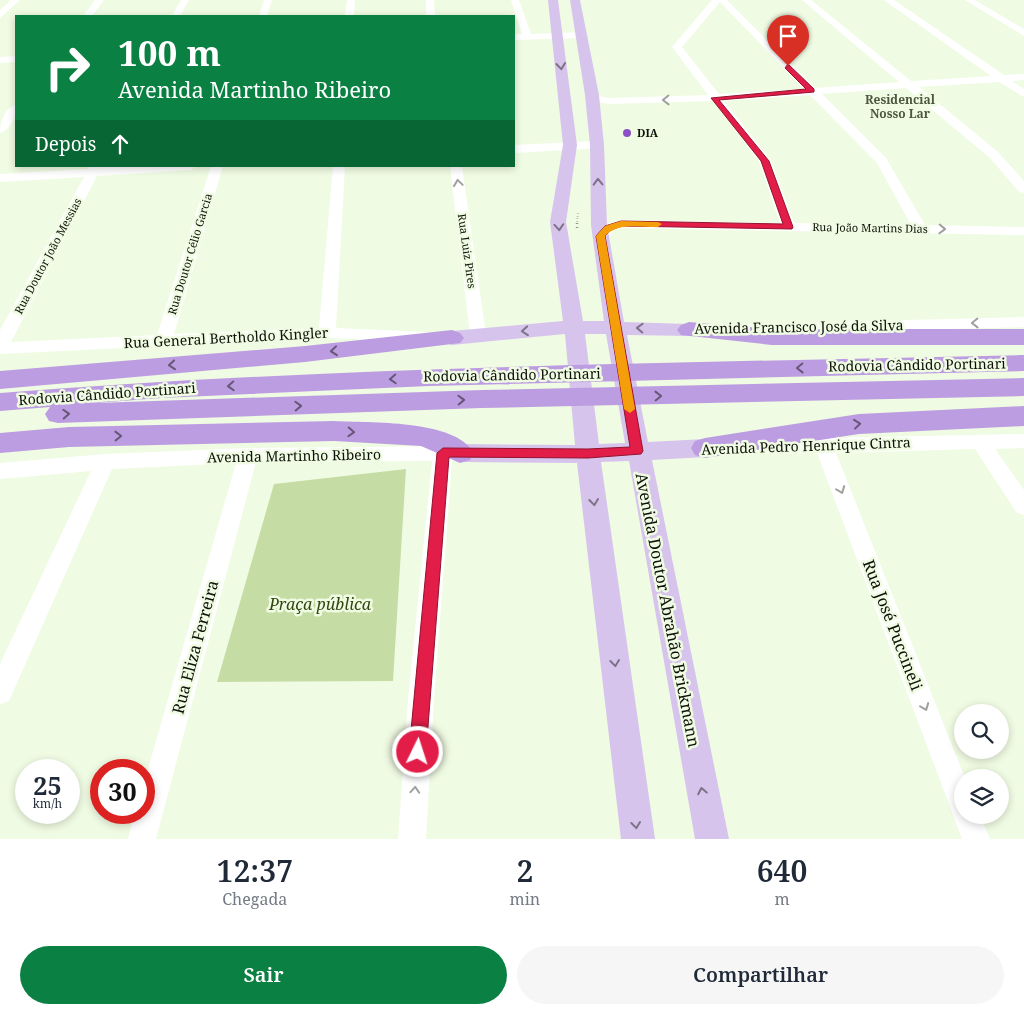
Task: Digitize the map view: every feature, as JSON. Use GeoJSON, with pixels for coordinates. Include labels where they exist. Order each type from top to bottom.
{"type":"FeatureCollection","features":[{"type":"Feature","properties":{"kind":"highway"},"geometry":{"type":"LineString","coordinates":[[689,330],[772,337],[1024,337]]}},
{"type":"Feature","properties":{"kind":"highway"},"geometry":{"type":"LineString","coordinates":[[0,380],[305,354],[452,338]]}},
{"type":"Feature","properties":{"kind":"highway","name":"Rodovia Cândido Portinari"},"geometry":{"type":"LineString","coordinates":[[0,402],[161,389],[429,377],[1024,363]]}},
{"type":"Feature","properties":{"kind":"highway","name":"Rodovia Cândido Portinari"},"geometry":{"type":"LineString","coordinates":[[0,419],[61,414],[482,400],[1024,387]]}},
{"type":"Feature","properties":{"kind":"highway"},"geometry":{"type":"LineString","coordinates":[[705,448],[823,436],[859,424],[1024,416]]}},
{"type":"Feature","properties":{"kind":"highway"},"geometry":{"type":"LineString","coordinates":[[0,443],[69,437],[334,431],[420,436],[441,442],[452,453]]}},
{"type":"Feature","properties":{"kind":"main road"},"geometry":{"type":"LineString","coordinates":[[553,0],[570,145],[558,222],[578,352],[588,454],[638,839]]}},
{"type":"Feature","properties":{"kind":"main road","name":"Avenida Doutor Abrahão Brickmann"},"geometry":{"type":"LineString","coordinates":[[575,0],[592,95],[597,145],[600,236],[637,451],[712,839]]}},
{"type":"Feature","properties":{"kind":"main road","name":"Avenida Francisco José da Silva"},"geometry":{"type":"LineString","coordinates":[[452,338],[573,327],[689,330]]}},
{"type":"Feature","properties":{"kind":"main road","name":"Avenida Pedro Henrique Cintra"},"geometry":{"type":"LineString","coordinates":[[588,454],[705,448]]}},
{"type":"Feature","properties":{"kind":"main road","name":"Avenida Martinho Ribeiro"},"geometry":{"type":"LineString","coordinates":[[452,453],[588,454]]}},
{"type":"Feature","properties":{"kind":"street"},"geometry":{"type":"LineString","coordinates":[[0,15],[16,0]]}},
{"type":"Feature","properties":{"kind":"street"},"geometry":{"type":"LineString","coordinates":[[88,15],[100,0]]}},
{"type":"Feature","properties":{"kind":"street"},"geometry":{"type":"LineString","coordinates":[[177,15],[185,0]]}},
{"type":"Feature","properties":{"kind":"street"},"geometry":{"type":"LineString","coordinates":[[263,15],[268,0]]}},
{"type":"Feature","properties":{"kind":"street"},"geometry":{"type":"LineString","coordinates":[[350,15],[351,0]]}},
{"type":"Feature","properties":{"kind":"street"},"geometry":{"type":"LineString","coordinates":[[430,0],[431,15]]}},
{"type":"Feature","properties":{"kind":"street"},"geometry":{"type":"LineString","coordinates":[[515,0],[528,36]]}},
{"type":"Feature","properties":{"kind":"street"},"geometry":{"type":"LineString","coordinates":[[717,0],[714,14],[676,47],[765,161],[789,227]]}},
{"type":"Feature","properties":{"kind":"street"},"geometry":{"type":"LineString","coordinates":[[722,0],[882,161],[920,228]]}},
{"type":"Feature","properties":{"kind":"street"},"geometry":{"type":"LineString","coordinates":[[806,0],[994,155],[1024,189]]}},
{"type":"Feature","properties":{"kind":"street"},"geometry":{"type":"LineString","coordinates":[[888,0],[1024,94]]}},
{"type":"Feature","properties":{"kind":"street"},"geometry":{"type":"LineString","coordinates":[[969,0],[1024,33]]}},
{"type":"Feature","properties":{"kind":"street"},"geometry":{"type":"LineString","coordinates":[[714,14],[740,17]]}},
{"type":"Feature","properties":{"kind":"street"},"geometry":{"type":"LineString","coordinates":[[515,36],[582,34]]}},
{"type":"Feature","properties":{"kind":"street"},"geometry":{"type":"LineString","coordinates":[[0,60],[15,59]]}},
{"type":"Feature","properties":{"kind":"street"},"geometry":{"type":"LineString","coordinates":[[592,95],[598,100],[610,101],[714,98],[1024,77]]}},
{"type":"Feature","properties":{"kind":"street"},"geometry":{"type":"LineString","coordinates":[[0,129],[15,109]]}},
{"type":"Feature","properties":{"kind":"street"},"geometry":{"type":"LineString","coordinates":[[515,149],[597,145]]}},
{"type":"Feature","properties":{"kind":"street"},"geometry":{"type":"LineString","coordinates":[[0,178],[94,169],[159,167]]}},
{"type":"Feature","properties":{"kind":"street","name":"Rua Doutor Célio Garcia"},"geometry":{"type":"LineString","coordinates":[[163,342],[217,167]]}},
{"type":"Feature","properties":{"kind":"street"},"geometry":{"type":"LineString","coordinates":[[327,333],[339,167]]}},
{"type":"Feature","properties":{"kind":"street","name":"Rua Luiz Pires"},"geometry":{"type":"LineString","coordinates":[[456,167],[478,336]]}},
{"type":"Feature","properties":{"kind":"street","name":"Rua Doutor João Messias"},"geometry":{"type":"LineString","coordinates":[[0,347],[94,169]]}},
{"type":"Feature","properties":{"kind":"street","name":"Rua João Martins Dias"},"geometry":{"type":"LineString","coordinates":[[600,236],[608,228],[621,224],[1024,231]]}},
{"type":"Feature","properties":{"kind":"street","name":"Avenida Francisco José da Silva"},"geometry":{"type":"LineString","coordinates":[[689,330],[1024,322]]}},
{"type":"Feature","properties":{"kind":"street","name":"Rua General Bertholdo Kingler"},"geometry":{"type":"LineString","coordinates":[[0,347],[163,342],[327,333],[452,338]]}},
{"type":"Feature","properties":{"kind":"street","name":"Avenida Pedro Henrique Cintra"},"geometry":{"type":"LineString","coordinates":[[823,436],[980,442],[1024,441]]}},
{"type":"Feature","properties":{"kind":"street","name":"Rua José Puccineli"},"geometry":{"type":"LineString","coordinates":[[823,436],[954,784]]}},
{"type":"Feature","properties":{"kind":"street"},"geometry":{"type":"LineString","coordinates":[[980,442],[1024,506]]}},
{"type":"Feature","properties":{"kind":"street"},"geometry":{"type":"LineString","coordinates":[[412,839],[421,699],[452,453]]}},
{"type":"Feature","properties":{"kind":"street","name":"Avenida Martinho Ribeiro"},"geometry":{"type":"LineString","coordinates":[[0,471],[105,462],[248,455],[452,453]]}},
{"type":"Feature","properties":{"kind":"street","name":"Rua Eliza Ferreira"},"geometry":{"type":"LineString","coordinates":[[142,839],[248,455]]}},
{"type":"Feature","properties":{"kind":"street"},"geometry":{"type":"LineString","coordinates":[[0,692],[105,462]]}},
{"type":"Feature","properties":{"kind":"street"},"geometry":{"type":"LineString","coordinates":[[970,824],[976,839]]}},
{"type":"Feature","properties":{"kind":"green space","name":"Praça pública"},"geometry":{"type":"Polygon","coordinates":[[[406,469],[393,681],[217,682],[274,484],[406,469]]]}},
{"type":"Feature","properties":{"kind":"slow traffic"},"geometry":{"type":"LineString","coordinates":[[630,409],[600,236],[614,225],[658,224]]}},
{"type":"Feature","properties":{"kind":"place","name":"DIA"},"geometry":{"type":"Point","coordinates":[627,133]}},
{"type":"Feature","properties":{"kind":"district","name":"Residencial Nosso Lar"},"geometry":{"type":"Point","coordinates":[900,107]}},
{"type":"Feature","properties":{"kind":"route"},"geometry":{"type":"LineString","coordinates":[[418,752],[443,453],[588,454],[637,451],[600,236],[608,228],[621,224],[789,227],[765,161],[714,98],[811,91],[788,66]]}}]}
